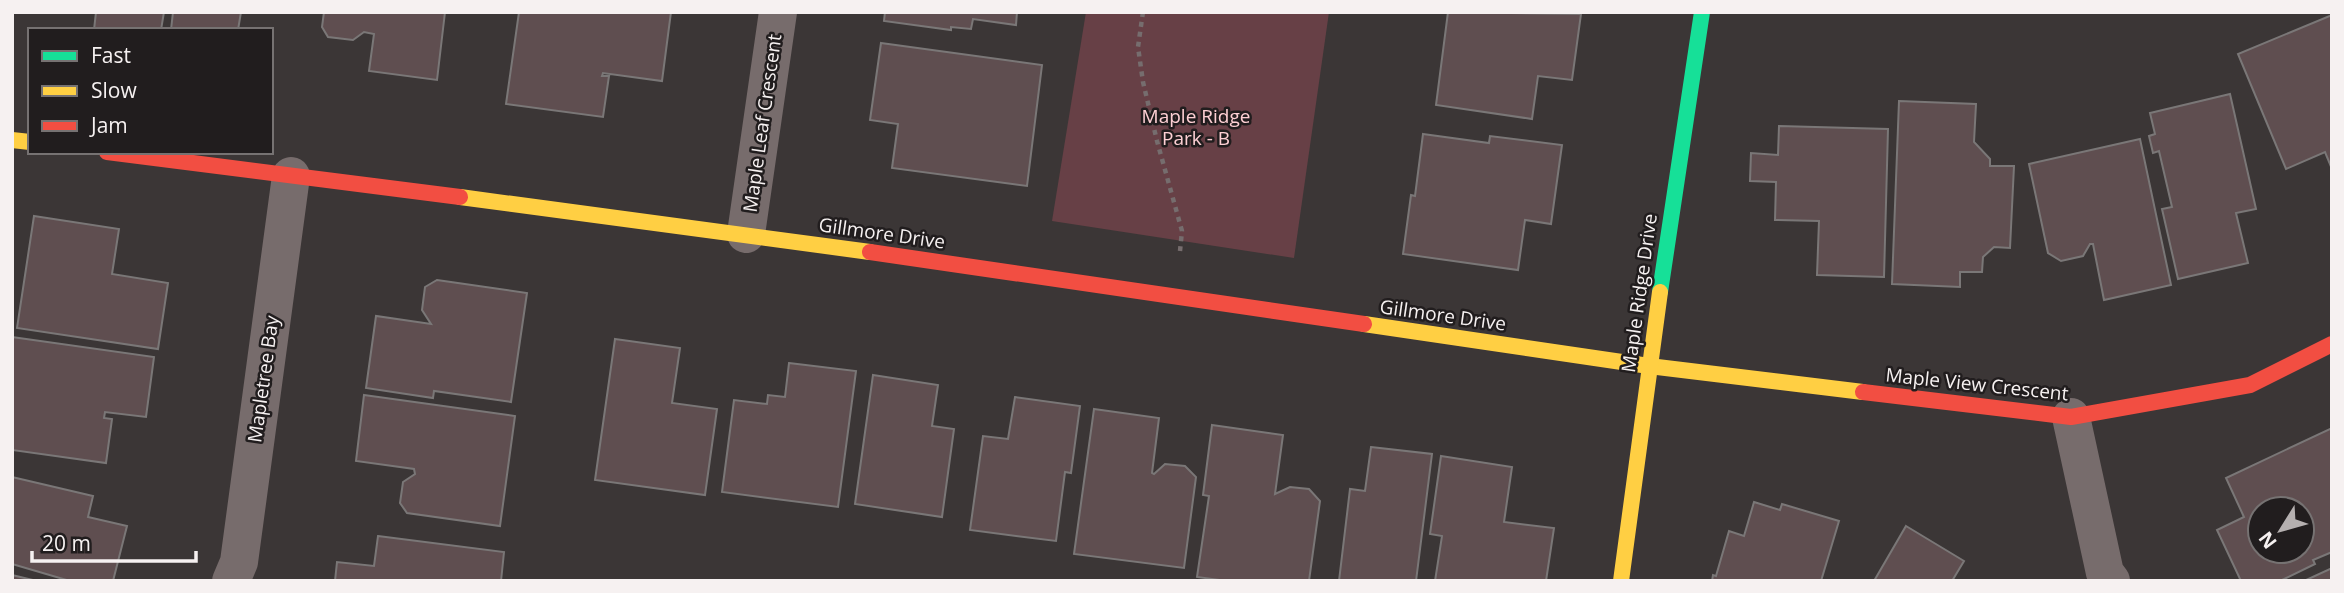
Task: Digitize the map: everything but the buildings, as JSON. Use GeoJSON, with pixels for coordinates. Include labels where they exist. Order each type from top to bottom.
{"type":"FeatureCollection","features":[{"type":"Feature","properties":{"kind":"street","name":"Maple Leaf Crescent"},"geometry":{"type":"LineString","coordinates":[[746,234],[778,12]]}},
{"type":"Feature","properties":{"kind":"street","name":"Maple Ridge Drive"},"geometry":{"type":"LineString","coordinates":[[1621,581],[1649,366],[1702,12]]}},
{"type":"Feature","properties":{"kind":"street","name":"Gillmore Drive"},"geometry":{"type":"LineString","coordinates":[[122,154],[746,234],[1649,366]]}},
{"type":"Feature","properties":{"kind":"street","name":"Mapletree Bay"},"geometry":{"type":"LineString","coordinates":[[231,581],[239,562],[290,176]]}},
{"type":"Feature","properties":{"kind":"street","name":"Maple View Crescent"},"geometry":{"type":"LineString","coordinates":[[1649,366],[2071,417],[2250,385],[2332,344]]}},
{"type":"Feature","properties":{"kind":"street"},"geometry":{"type":"LineString","coordinates":[[2071,417],[2105,573],[2111,581]]}},
{"type":"Feature","properties":{"kind":"path"},"geometry":{"type":"LineString","coordinates":[[1143,12],[1139,47],[1143,82],[1182,231],[1176,297]]}},
{"type":"Feature","properties":{"kind":"green space","name":"Maple Ridge Park - B"},"geometry":{"type":"Polygon","coordinates":[[[1086,12],[1329,12],[1294,258],[1052,221],[1086,12]]]}},
{"type":"Feature","properties":{"kind":"traffic: fast"},"geometry":{"type":"LineString","coordinates":[[1660,292],[1702,12]]}},
{"type":"Feature","properties":{"kind":"traffic: slow"},"geometry":{"type":"LineString","coordinates":[[12,140],[28,142]]}},
{"type":"Feature","properties":{"kind":"traffic: slow"},"geometry":{"type":"LineString","coordinates":[[460,197],[870,252]]}},
{"type":"Feature","properties":{"kind":"traffic: slow"},"geometry":{"type":"LineString","coordinates":[[1621,581],[1660,292]]}},
{"type":"Feature","properties":{"kind":"traffic: slow"},"geometry":{"type":"LineString","coordinates":[[1364,324],[1649,366],[1863,392]]}},
{"type":"Feature","properties":{"kind":"traffic: jam"},"geometry":{"type":"LineString","coordinates":[[123,154],[460,197]]}},
{"type":"Feature","properties":{"kind":"traffic: jam"},"geometry":{"type":"LineString","coordinates":[[870,252],[1364,324]]}},
{"type":"Feature","properties":{"kind":"traffic: jam"},"geometry":{"type":"LineString","coordinates":[[1863,392],[2071,417],[2250,385],[2332,344]]}}]}
